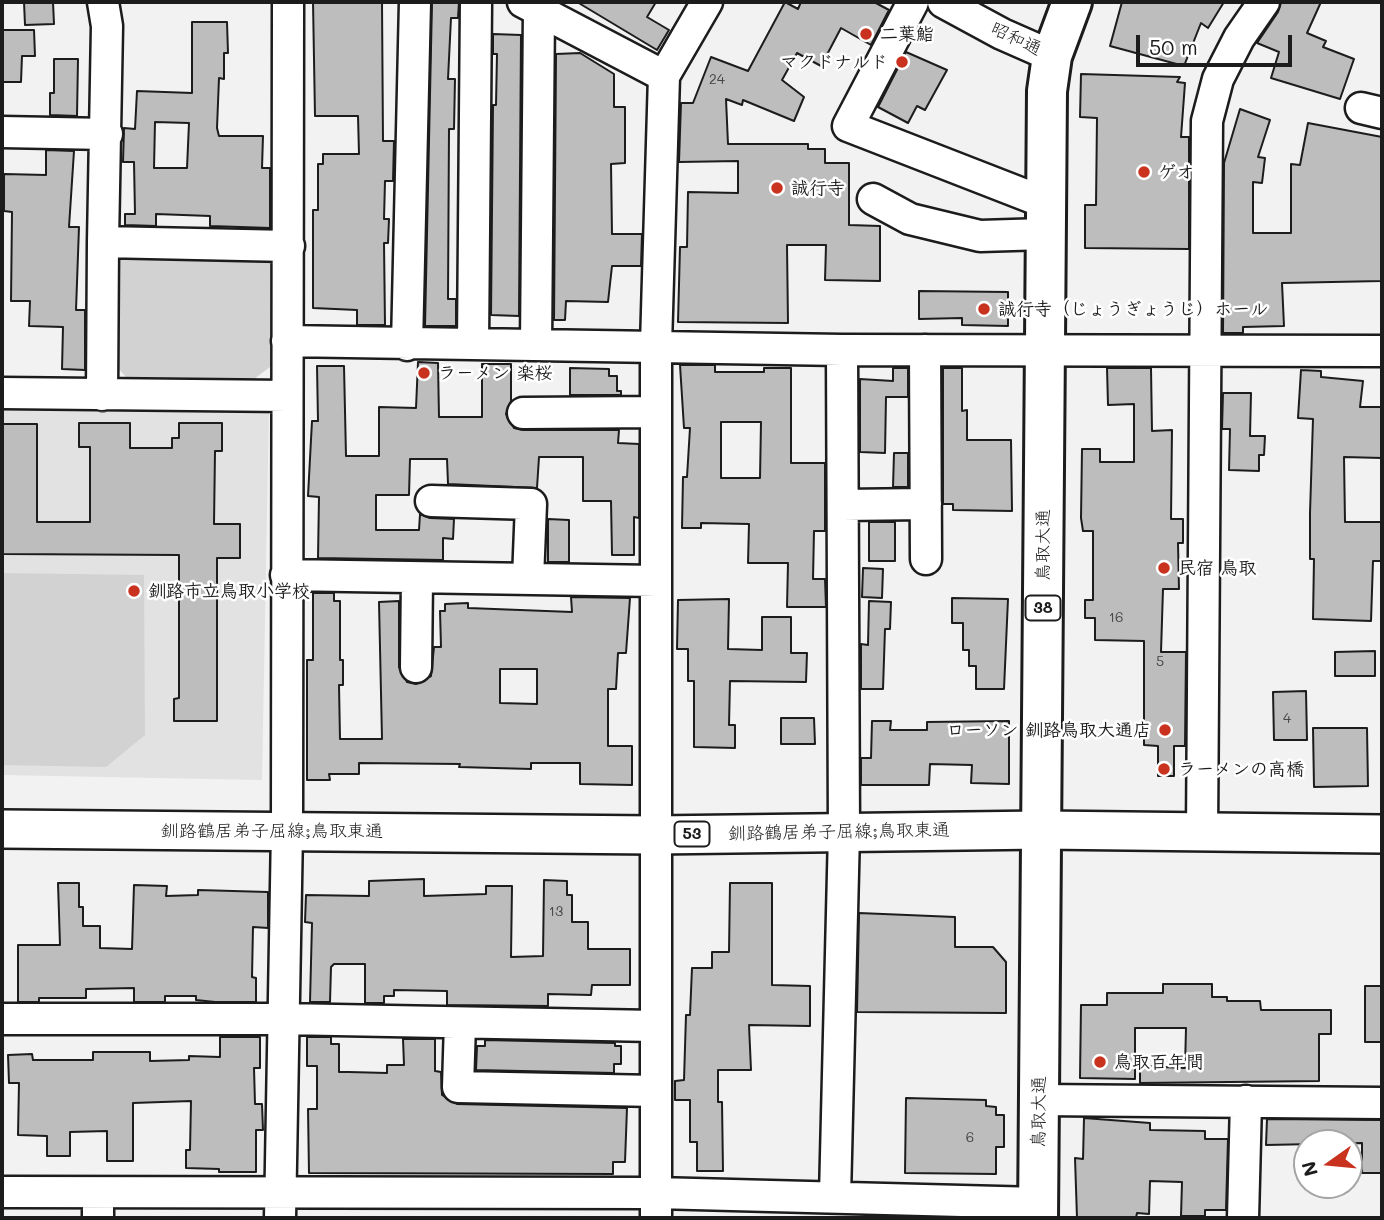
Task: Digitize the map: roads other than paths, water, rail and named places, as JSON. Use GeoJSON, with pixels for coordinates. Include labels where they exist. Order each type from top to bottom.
{"type":"FeatureCollection","features":[{"type":"Feature","properties":{"kind":"highway","name":"鳥取大通"},"geometry":{"type":"LineString","coordinates":[[1038,1211],[1047,91],[1052,56],[1072,2]]}},
{"type":"Feature","properties":{"kind":"main road","name":"釧路鶴居弟子屈線;鳥取東通"},"geometry":{"type":"LineString","coordinates":[[2,829],[655,835],[1043,830],[1382,834]]}},
{"type":"Feature","properties":{"kind":"street"},"geometry":{"type":"LineString","coordinates":[[102,395],[107,134],[107,26],[103,2]]}},
{"type":"Feature","properties":{"kind":"street"},"geometry":{"type":"LineString","coordinates":[[280,1206],[287,830],[288,2]]}},
{"type":"Feature","properties":{"kind":"street"},"geometry":{"type":"LineString","coordinates":[[407,345],[415,2]]}},
{"type":"Feature","properties":{"kind":"street"},"geometry":{"type":"LineString","coordinates":[[473,343],[476,2]]}},
{"type":"Feature","properties":{"kind":"street"},"geometry":{"type":"LineString","coordinates":[[656,1205],[656,345],[664,76],[707,2]]}},
{"type":"Feature","properties":{"kind":"street"},"geometry":{"type":"LineString","coordinates":[[913,2],[848,126],[1045,219]]}},
{"type":"Feature","properties":{"kind":"street","name":"昭和通"},"geometry":{"type":"LineString","coordinates":[[943,2],[1002,34],[1052,56]]}},
{"type":"Feature","properties":{"kind":"street"},"geometry":{"type":"LineString","coordinates":[[1202,832],[1207,121],[1218,79],[1239,38],[1264,2]]}},
{"type":"Feature","properties":{"kind":"street"},"geometry":{"type":"LineString","coordinates":[[536,344],[531,6],[664,76]]}},
{"type":"Feature","properties":{"kind":"street"},"geometry":{"type":"LineString","coordinates":[[2,132],[107,134]]}},
{"type":"Feature","properties":{"kind":"street"},"geometry":{"type":"LineString","coordinates":[[873,199],[910,219],[980,236],[1045,219]]}},
{"type":"Feature","properties":{"kind":"street"},"geometry":{"type":"LineString","coordinates":[[103,242],[289,246]]}},
{"type":"Feature","properties":{"kind":"street"},"geometry":{"type":"LineString","coordinates":[[287,341],[842,350],[1382,351]]}},
{"type":"Feature","properties":{"kind":"street"},"geometry":{"type":"LineString","coordinates":[[835,1196],[844,832],[842,350]]}},
{"type":"Feature","properties":{"kind":"street"},"geometry":{"type":"LineString","coordinates":[[925,350],[926,558]]}},
{"type":"Feature","properties":{"kind":"street"},"geometry":{"type":"LineString","coordinates":[[2,393],[287,396]]}},
{"type":"Feature","properties":{"kind":"street"},"geometry":{"type":"LineString","coordinates":[[523,412],[656,412]]}},
{"type":"Feature","properties":{"kind":"street"},"geometry":{"type":"LineString","coordinates":[[431,501],[531,504],[528,579]]}},
{"type":"Feature","properties":{"kind":"street"},"geometry":{"type":"LineString","coordinates":[[843,505],[926,504]]}},
{"type":"Feature","properties":{"kind":"street"},"geometry":{"type":"LineString","coordinates":[[286,575],[656,581]]}},
{"type":"Feature","properties":{"kind":"street"},"geometry":{"type":"LineString","coordinates":[[416,667],[417,578]]}},
{"type":"Feature","properties":{"kind":"street"},"geometry":{"type":"LineString","coordinates":[[2,1019],[283,1019],[655,1026]]}},
{"type":"Feature","properties":{"kind":"street"},"geometry":{"type":"LineString","coordinates":[[460,1023],[458,1087],[656,1091]]}},
{"type":"Feature","properties":{"kind":"street"},"geometry":{"type":"LineString","coordinates":[[1039,1100],[1382,1104]]}},
{"type":"Feature","properties":{"kind":"street"},"geometry":{"type":"LineString","coordinates":[[1243,1218],[1246,1101]]}},
{"type":"Feature","properties":{"kind":"street"},"geometry":{"type":"LineString","coordinates":[[2,1192],[98,1205],[280,1206],[656,1205],[835,1196],[1038,1211]]}},
{"type":"Feature","properties":{"kind":"place","name":"二葉鮨"},"geometry":{"type":"Point","coordinates":[866,34]}},
{"type":"Feature","properties":{"kind":"place","name":"マクドナルド"},"geometry":{"type":"Point","coordinates":[902,62]}},
{"type":"Feature","properties":{"kind":"place","name":"ゲオ"},"geometry":{"type":"Point","coordinates":[1144,172]}},
{"type":"Feature","properties":{"kind":"place","name":"誠行寺"},"geometry":{"type":"Point","coordinates":[777,188]}},
{"type":"Feature","properties":{"kind":"place","name":"誠行寺（じょうぎょうじ）ホール"},"geometry":{"type":"Point","coordinates":[984,309]}},
{"type":"Feature","properties":{"kind":"place","name":"ラ－メン 楽桜"},"geometry":{"type":"Point","coordinates":[424,373]}},
{"type":"Feature","properties":{"kind":"place","name":"民宿 鳥取"},"geometry":{"type":"Point","coordinates":[1164,568]}},
{"type":"Feature","properties":{"kind":"place","name":"釧路市立鳥取小学校"},"geometry":{"type":"Point","coordinates":[134,591]}},
{"type":"Feature","properties":{"kind":"place","name":"ローソン 釧路鳥取大通店"},"geometry":{"type":"Point","coordinates":[1165,730]}},
{"type":"Feature","properties":{"kind":"place","name":"ラーメンの高橋"},"geometry":{"type":"Point","coordinates":[1164,769]}},
{"type":"Feature","properties":{"kind":"place","name":"鳥取百年間"},"geometry":{"type":"Point","coordinates":[1100,1062]}}]}
